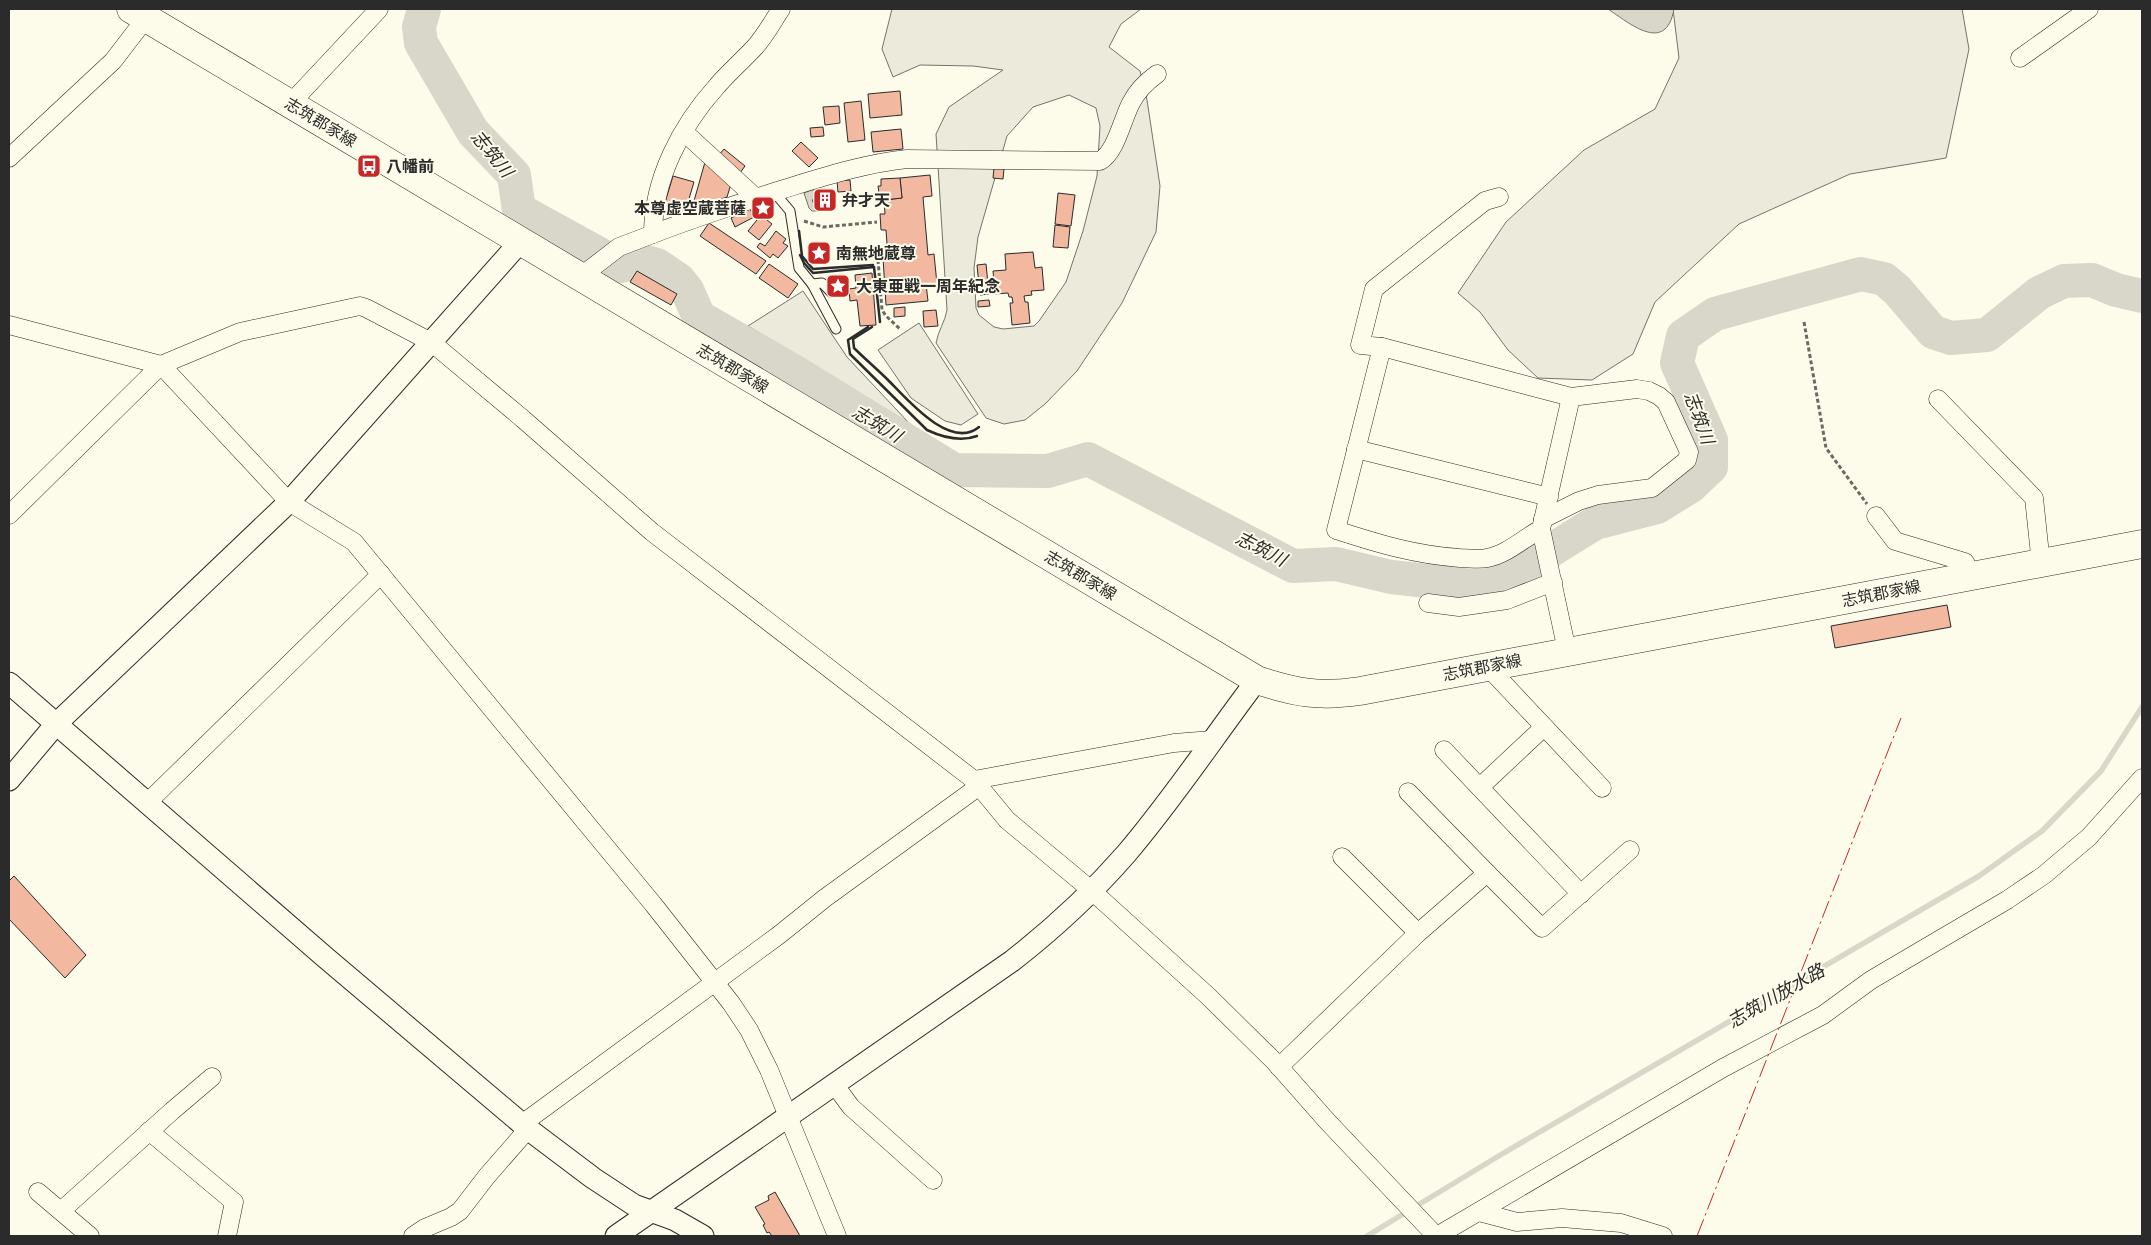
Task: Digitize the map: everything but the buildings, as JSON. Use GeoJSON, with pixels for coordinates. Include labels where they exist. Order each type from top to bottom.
{"type":"FeatureCollection","features":[{"type":"Feature","properties":{"kind":"main road","name":"志筑郡家線"},"geometry":{"type":"LineString","coordinates":[[138,13],[521,241],[586,271],[1257,680],[1304,693],[1325,694],[1360,691],[2142,544]]}},
{"type":"Feature","properties":{"kind":"street"},"geometry":{"type":"LineString","coordinates":[[290,104],[379,9]]}},
{"type":"Feature","properties":{"kind":"street"},"geometry":{"type":"LineString","coordinates":[[653,234],[653,213],[659,188],[676,144],[716,87],[757,46],[781,9]]}},
{"type":"Feature","properties":{"kind":"street"},"geometry":{"type":"LineString","coordinates":[[2020,58],[2089,9]]}},
{"type":"Feature","properties":{"kind":"street"},"geometry":{"type":"LineString","coordinates":[[9,158],[113,61],[138,13]]}},
{"type":"Feature","properties":{"kind":"street"},"geometry":{"type":"LineString","coordinates":[[586,271],[619,247],[716,210],[847,169],[877,162],[907,159],[1100,162],[1105,158],[1117,138],[1132,101],[1142,87],[1157,74]]}},
{"type":"Feature","properties":{"kind":"street"},"geometry":{"type":"LineString","coordinates":[[684,132],[756,198]]}},
{"type":"Feature","properties":{"kind":"street"},"geometry":{"type":"LineString","coordinates":[[1382,347],[1336,530],[1384,546],[1428,556],[1486,559],[1502,554],[1524,538],[1543,529],[1579,501],[1598,495],[1652,488],[1687,460],[1689,452],[1666,402],[1649,391],[1637,389],[1571,397],[1382,347],[1360,345],[1374,289],[1485,201],[1499,197]]}},
{"type":"Feature","properties":{"kind":"street"},"geometry":{"type":"LineString","coordinates":[[9,780],[56,724],[288,502],[521,241]]}},
{"type":"Feature","properties":{"kind":"street"},"geometry":{"type":"LineString","coordinates":[[9,515],[161,365],[240,332],[360,306],[431,342],[523,419],[652,532],[976,783],[1007,820],[1090,890],[1208,996],[1279,1067],[1327,1121],[1437,1236],[1723,1068],[1823,1015],[1872,980],[2007,900],[2044,875],[2089,837],[2142,778]]}},
{"type":"Feature","properties":{"kind":"street"},"geometry":{"type":"LineString","coordinates":[[9,325],[161,365],[288,502],[354,542],[714,981],[749,1030],[789,1115],[837,1236]]}},
{"type":"Feature","properties":{"kind":"street"},"geometry":{"type":"LineString","coordinates":[[1567,651],[1543,529],[1548,497],[1571,397]]}},
{"type":"Feature","properties":{"kind":"street"},"geometry":{"type":"LineString","coordinates":[[1938,399],[2034,498],[2041,564]]}},
{"type":"Feature","properties":{"kind":"street"},"geometry":{"type":"LineString","coordinates":[[1356,448],[1548,497]]}},
{"type":"Feature","properties":{"kind":"street"},"geometry":{"type":"LineString","coordinates":[[1876,516],[1895,541],[1965,562],[1972,576]]}},
{"type":"Feature","properties":{"kind":"street"},"geometry":{"type":"LineString","coordinates":[[147,803],[381,574]]}},
{"type":"Feature","properties":{"kind":"street"},"geometry":{"type":"LineString","coordinates":[[1428,603],[1459,607],[1507,600],[1552,575]]}},
{"type":"Feature","properties":{"kind":"street"},"geometry":{"type":"LineString","coordinates":[[1487,666],[1602,788]]}},
{"type":"Feature","properties":{"kind":"street"},"geometry":{"type":"LineString","coordinates":[[616,1236],[1012,961],[1043,937],[1125,855],[1257,680]]}},
{"type":"Feature","properties":{"kind":"street"},"geometry":{"type":"LineString","coordinates":[[9,683],[525,1126],[594,1178],[634,1205],[675,1220],[703,1236]]}},
{"type":"Feature","properties":{"kind":"street"},"geometry":{"type":"LineString","coordinates":[[1480,787],[1544,727]]}},
{"type":"Feature","properties":{"kind":"street"},"geometry":{"type":"LineString","coordinates":[[413,1236],[425,1228],[452,1217],[460,1211],[525,1126],[976,783],[1174,743],[1212,740]]}},
{"type":"Feature","properties":{"kind":"street"},"geometry":{"type":"LineString","coordinates":[[1444,750],[1581,894]]}},
{"type":"Feature","properties":{"kind":"street"},"geometry":{"type":"LineString","coordinates":[[1408,792],[1542,928],[1630,850]]}},
{"type":"Feature","properties":{"kind":"street"},"geometry":{"type":"LineString","coordinates":[[1342,857],[1418,933]]}},
{"type":"Feature","properties":{"kind":"street"},"geometry":{"type":"LineString","coordinates":[[1279,1067],[1418,933],[1487,873]]}},
{"type":"Feature","properties":{"kind":"street"},"geometry":{"type":"LineString","coordinates":[[61,1211],[212,1077]]}},
{"type":"Feature","properties":{"kind":"street"},"geometry":{"type":"LineString","coordinates":[[834,1084],[851,1107],[934,1180]]}},
{"type":"Feature","properties":{"kind":"street"},"geometry":{"type":"LineString","coordinates":[[149,1131],[234,1202],[227,1236]]}},
{"type":"Feature","properties":{"kind":"street"},"geometry":{"type":"LineString","coordinates":[[38,1192],[90,1236]]}},
{"type":"Feature","properties":{"kind":"street"},"geometry":{"type":"LineString","coordinates":[[1479,1212],[1517,1222],[1562,1218],[1621,1223],[1663,1236]]}},
{"type":"Feature","properties":{"kind":"lane"},"geometry":{"type":"LineString","coordinates":[[774,192],[790,210],[797,263],[812,284],[836,329]]}},
{"type":"Feature","properties":{"kind":"lane"},"geometry":{"type":"LineString","coordinates":[[812,284],[822,283],[831,292]]}},
{"type":"Feature","properties":{"kind":"path"},"geometry":{"type":"LineString","coordinates":[[790,210],[812,225],[823,227],[877,222]]}},
{"type":"Feature","properties":{"kind":"path"},"geometry":{"type":"LineString","coordinates":[[878,260],[882,310],[901,330]]}},
{"type":"Feature","properties":{"kind":"path"},"geometry":{"type":"LineString","coordinates":[[1804,322],[1826,448],[1876,516]]}},
{"type":"Feature","properties":{"kind":"shaded area"},"geometry":{"type":"Polygon","coordinates":[[[892,9],[1141,9],[1121,24],[1109,47],[1140,71],[1147,100],[1160,186],[1156,232],[1122,303],[1077,371],[1045,404],[1025,420],[1004,424],[986,418],[936,343],[947,310],[936,134],[949,107],[1003,70],[973,66],[920,65],[893,77],[882,49],[892,9]],[[1069,95],[1033,107],[1007,136],[978,237],[974,268],[976,308],[979,315],[994,327],[1003,329],[1034,326],[1066,282],[1083,231],[1097,176],[1100,126],[1096,108],[1069,95]]]}},
{"type":"Feature","properties":{"kind":"shaded area"},"geometry":{"type":"Polygon","coordinates":[[[1608,9],[1674,9],[1670,23],[1663,30],[1655,33],[1636,27],[1608,9]]]}},
{"type":"Feature","properties":{"kind":"shaded area"},"geometry":{"type":"Polygon","coordinates":[[[1673,9],[1962,9],[1969,49],[1946,158],[1850,174],[1739,224],[1655,302],[1633,354],[1592,380],[1538,378],[1508,350],[1480,312],[1458,293],[1506,222],[1584,150],[1655,109],[1679,58],[1673,9]]]}},
{"type":"Feature","properties":{"kind":"shaded area"},"geometry":{"type":"Polygon","coordinates":[[[825,189],[833,194],[834,206],[827,211],[812,211],[809,208],[804,193],[825,189]]]}},
{"type":"Feature","properties":{"kind":"shaded area"},"geometry":{"type":"Polygon","coordinates":[[[803,291],[847,357],[909,423],[748,326],[803,291]]]}},
{"type":"Feature","properties":{"kind":"shaded area"},"geometry":{"type":"Polygon","coordinates":[[[919,323],[978,414],[961,425],[945,421],[911,398],[878,350],[919,323]]]}},
{"type":"Feature","properties":{"kind":"waterway","name":"志筑川"},"geometry":{"type":"LineString","coordinates":[[424,9],[419,27],[421,43],[473,132],[514,175],[519,210],[621,266],[643,261],[657,265],[679,280],[687,290],[699,317],[795,372],[954,470],[1048,471],[1088,459],[1293,566],[1336,564],[1391,577],[1472,586],[1489,585],[1511,575],[1595,523],[1657,507],[1691,486],[1711,467],[1711,440],[1677,363],[1683,336],[1715,314],[1861,274],[1884,279],[1897,290],[1933,332],[1951,338],[1987,335],[2039,293],[2064,281],[2092,280],[2116,290],[2142,296]]}},
{"type":"Feature","properties":{"kind":"waterway","name":"志筑川放水路"},"geometry":{"type":"LineString","coordinates":[[1367,1236],[1502,1154],[1979,876],[2042,831],[2101,771],[2142,707]]}},
{"type":"Feature","properties":{"kind":"wall"},"geometry":{"type":"LineString","coordinates":[[799,231],[802,256],[813,269],[873,265]]}},
{"type":"Feature","properties":{"kind":"wall"},"geometry":{"type":"LineString","coordinates":[[800,255],[813,273],[874,267],[880,322]]}},
{"type":"Feature","properties":{"kind":"wall"},"geometry":{"type":"LineString","coordinates":[[868,327],[848,340],[850,354],[927,430],[952,438],[965,439],[977,436]]}},
{"type":"Feature","properties":{"kind":"wall"},"geometry":{"type":"LineString","coordinates":[[872,327],[853,339],[854,348],[917,409],[942,427],[955,432],[968,433],[979,427]]}},
{"type":"Feature","properties":{"kind":"power"},"geometry":{"type":"LineString","coordinates":[[1697,1236],[1901,718]]}},
{"type":"Feature","properties":{"kind":"place","name":"八幡前"},"geometry":{"type":"Point","coordinates":[369,166]}},
{"type":"Feature","properties":{"kind":"place","name":"弁才天"},"geometry":{"type":"Point","coordinates":[825,200]}},
{"type":"Feature","properties":{"kind":"place","name":"本尊虚空蔵菩薩"},"geometry":{"type":"Point","coordinates":[763,208]}},
{"type":"Feature","properties":{"kind":"place","name":"南無地蔵尊"},"geometry":{"type":"Point","coordinates":[819,253]}},
{"type":"Feature","properties":{"kind":"place","name":"大東亜戦一周年紀念"},"geometry":{"type":"Point","coordinates":[838,286]}}]}
